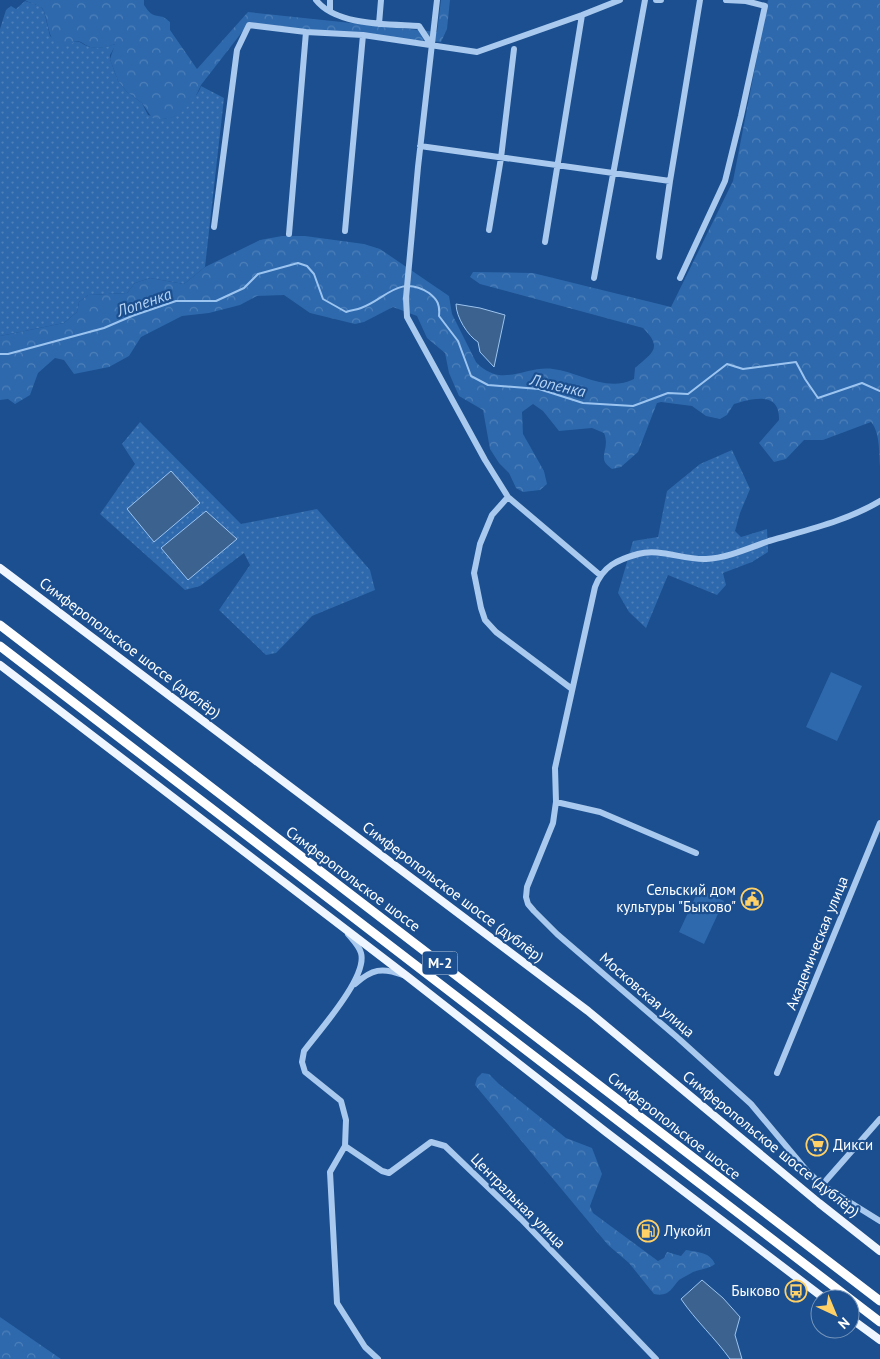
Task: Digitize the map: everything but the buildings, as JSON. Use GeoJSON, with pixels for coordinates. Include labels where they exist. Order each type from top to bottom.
{"type":"FeatureCollection","features":[{"type":"Feature","properties":{"kind":"highway","name":"Симферопольское шоссе"},"geometry":{"type":"LineString","coordinates":[[0,625],[880,1301]]}},
{"type":"Feature","properties":{"kind":"highway","name":"Симферопольское шоссе"},"geometry":{"type":"LineString","coordinates":[[0,646],[880,1322]]}},
{"type":"Feature","properties":{"kind":"main road","name":"Симферопольское шоссе (дублёр)"},"geometry":{"type":"LineString","coordinates":[[0,568],[588,1011],[880,1251]]}},
{"type":"Feature","properties":{"kind":"main road"},"geometry":{"type":"LineString","coordinates":[[0,665],[408,976],[606,1132],[812,1289]]}},
{"type":"Feature","properties":{"kind":"main road"},"geometry":{"type":"LineString","coordinates":[[860,1325],[880,1340]]}},
{"type":"Feature","properties":{"kind":"street"},"geometry":{"type":"LineString","coordinates":[[316,0],[322,7],[348,19],[379,24],[419,26],[432,46]]}},
{"type":"Feature","properties":{"kind":"street"},"geometry":{"type":"LineString","coordinates":[[330,0],[330,11]]}},
{"type":"Feature","properties":{"kind":"street"},"geometry":{"type":"LineString","coordinates":[[379,24],[381,0]]}},
{"type":"Feature","properties":{"kind":"street"},"geometry":{"type":"LineString","coordinates":[[437,0],[420,146],[406,298],[407,317],[485,460],[508,497],[600,575],[609,566],[624,558],[640,553],[655,552],[694,559],[721,557],[858,513],[880,501]]}},
{"type":"Feature","properties":{"kind":"street"},"geometry":{"type":"LineString","coordinates":[[214,227],[237,50],[249,25],[363,36],[476,52],[620,0]]}},
{"type":"Feature","properties":{"kind":"street"},"geometry":{"type":"LineString","coordinates":[[594,278],[645,0]]}},
{"type":"Feature","properties":{"kind":"street"},"geometry":{"type":"LineString","coordinates":[[656,0],[661,0]]}},
{"type":"Feature","properties":{"kind":"street"},"geometry":{"type":"LineString","coordinates":[[659,257],[700,0]]}},
{"type":"Feature","properties":{"kind":"street"},"geometry":{"type":"LineString","coordinates":[[680,278],[725,181],[742,116],[765,6],[746,1],[726,0]]}},
{"type":"Feature","properties":{"kind":"street"},"geometry":{"type":"LineString","coordinates":[[544,242],[582,15]]}},
{"type":"Feature","properties":{"kind":"street"},"geometry":{"type":"LineString","coordinates":[[289,234],[306,32]]}},
{"type":"Feature","properties":{"kind":"street"},"geometry":{"type":"LineString","coordinates":[[345,231],[363,36]]}},
{"type":"Feature","properties":{"kind":"street"},"geometry":{"type":"LineString","coordinates":[[489,230],[501,158],[514,49]]}},
{"type":"Feature","properties":{"kind":"street"},"geometry":{"type":"LineString","coordinates":[[420,146],[670,181]]}},
{"type":"Feature","properties":{"kind":"street"},"geometry":{"type":"LineString","coordinates":[[508,497],[492,515],[480,544],[474,579],[481,608],[485,620],[496,632],[572,689]]}},
{"type":"Feature","properties":{"kind":"street","name":"Московская улица"},"geometry":{"type":"LineString","coordinates":[[600,575],[595,587],[555,768],[556,802],[554,823],[527,886],[526,896],[528,904],[557,934],[678,1038],[751,1104],[807,1171],[822,1185],[880,1221]]}},
{"type":"Feature","properties":{"kind":"street"},"geometry":{"type":"LineString","coordinates":[[556,802],[600,812],[696,853]]}},
{"type":"Feature","properties":{"kind":"street","name":"Академическая улица"},"geometry":{"type":"LineString","coordinates":[[777,1073],[880,823]]}},
{"type":"Feature","properties":{"kind":"street"},"geometry":{"type":"LineString","coordinates":[[873,840],[880,842]]}},
{"type":"Feature","properties":{"kind":"street"},"geometry":{"type":"LineString","coordinates":[[344,928],[356,943],[361,953],[362,964],[351,988],[304,1051],[302,1062],[305,1072],[341,1101],[346,1120],[345,1146],[330,1172],[337,1303],[365,1347],[378,1359]]}},
{"type":"Feature","properties":{"kind":"street"},"geometry":{"type":"LineString","coordinates":[[351,988],[371,972],[392,970],[408,976]]}},
{"type":"Feature","properties":{"kind":"street"},"geometry":{"type":"LineString","coordinates":[[822,1185],[880,1119]]}},
{"type":"Feature","properties":{"kind":"street","name":"Центральная улица"},"geometry":{"type":"LineString","coordinates":[[345,1146],[382,1171],[389,1173],[432,1142],[445,1146],[520,1219],[656,1359]]}},
{"type":"Feature","properties":{"kind":"green space"},"geometry":{"type":"Polygon","coordinates":[[[25,0],[144,0],[144,5],[148,11],[170,22],[170,30],[197,69],[248,12],[437,32],[441,0],[450,0],[447,29],[441,42],[246,27],[201,85],[194,100],[180,114],[171,118],[161,119],[152,118],[142,103],[127,92],[118,81],[110,59],[115,44],[98,48],[87,46],[78,41],[66,46],[58,45],[51,36],[42,8],[25,0]]]}},
{"type":"Feature","properties":{"kind":"green space"},"geometry":{"type":"Polygon","coordinates":[[[768,0],[880,0],[880,466],[878,437],[871,422],[823,440],[804,440],[786,459],[774,462],[759,443],[779,420],[778,410],[770,400],[756,399],[734,404],[727,415],[720,419],[706,416],[692,406],[657,403],[638,452],[621,467],[612,469],[607,465],[604,457],[606,439],[604,433],[592,428],[559,431],[543,411],[533,404],[522,412],[523,434],[544,471],[547,484],[540,490],[523,492],[516,488],[509,473],[499,463],[490,449],[483,410],[459,396],[449,373],[445,353],[427,338],[417,316],[393,307],[364,322],[355,324],[310,313],[284,295],[257,296],[240,305],[209,313],[182,316],[141,337],[129,356],[109,367],[74,374],[64,360],[55,358],[38,373],[30,395],[15,404],[8,399],[0,400],[0,336],[64,323],[77,312],[79,302],[88,295],[127,293],[135,283],[150,278],[184,284],[205,267],[260,240],[282,236],[305,236],[364,244],[380,249],[449,296],[452,314],[476,362],[493,373],[506,375],[546,368],[603,383],[624,383],[634,379],[635,368],[651,354],[654,345],[653,340],[643,328],[480,284],[470,277],[473,272],[533,273],[671,307],[733,181],[768,0]]]}},
{"type":"Feature","properties":{"kind":"green space"},"geometry":{"type":"Polygon","coordinates":[[[25,1],[40,6],[44,11],[50,36],[64,46],[77,42],[94,48],[116,44],[110,59],[118,81],[127,92],[142,103],[148,115],[172,118],[195,97],[201,86],[224,98],[205,267],[184,284],[150,278],[135,283],[127,293],[88,295],[79,302],[77,312],[64,323],[0,336],[0,29],[6,10],[11,6],[16,9],[25,1]]]}},
{"type":"Feature","properties":{"kind":"green space"},"geometry":{"type":"Polygon","coordinates":[[[140,422],[241,524],[317,509],[370,570],[375,590],[312,616],[276,653],[266,655],[219,610],[250,565],[244,553],[200,586],[185,590],[100,514],[135,464],[122,444],[140,422]]]}},
{"type":"Feature","properties":{"kind":"green space"},"geometry":{"type":"Polygon","coordinates":[[[732,450],[750,489],[735,531],[741,537],[767,529],[768,552],[752,562],[723,573],[726,585],[717,595],[668,575],[646,628],[629,612],[618,593],[633,541],[658,537],[667,491],[700,464],[732,450]]]}},
{"type":"Feature","properties":{"kind":"green space"},"geometry":{"type":"Polygon","coordinates":[[[831,672],[862,686],[837,741],[806,727],[831,672]]]}},
{"type":"Feature","properties":{"kind":"green space"},"geometry":{"type":"Polygon","coordinates":[[[699,889],[724,901],[704,944],[679,932],[699,889]]]}},
{"type":"Feature","properties":{"kind":"green space"},"geometry":{"type":"Polygon","coordinates":[[[482,1073],[489,1074],[566,1138],[592,1148],[602,1174],[590,1206],[593,1213],[658,1261],[664,1258],[667,1252],[681,1256],[686,1250],[707,1255],[715,1264],[693,1272],[679,1280],[666,1293],[654,1294],[629,1263],[608,1245],[475,1085],[477,1078],[482,1073]]]}},
{"type":"Feature","properties":{"kind":"green space"},"geometry":{"type":"Polygon","coordinates":[[[0,1317],[61,1359],[0,1359],[0,1317]]]}},
{"type":"Feature","properties":{"kind":"shaded area"},"geometry":{"type":"Polygon","coordinates":[[[456,304],[505,315],[494,367],[480,352],[478,342],[463,326],[456,304]]]}},
{"type":"Feature","properties":{"kind":"shaded area"},"geometry":{"type":"Polygon","coordinates":[[[171,471],[200,503],[154,542],[127,509],[171,471]]]}},
{"type":"Feature","properties":{"kind":"shaded area"},"geometry":{"type":"Polygon","coordinates":[[[206,511],[237,539],[188,580],[161,548],[206,511]]]}},
{"type":"Feature","properties":{"kind":"shaded area"},"geometry":{"type":"Polygon","coordinates":[[[702,1280],[723,1298],[740,1317],[735,1335],[742,1359],[730,1359],[681,1299],[702,1280]]]}},
{"type":"Feature","properties":{"kind":"waterway","name":"Лопенка"},"geometry":{"type":"LineString","coordinates":[[0,354],[8,354],[104,328],[176,301],[216,301],[244,288],[258,274],[298,263],[307,266],[314,274],[323,299],[346,312],[359,309],[401,287],[409,286],[429,293],[438,303],[439,316],[458,341],[471,376],[488,385],[539,389],[583,403],[633,406],[668,393],[688,394],[727,364],[743,369],[796,362],[818,398],[862,383],[880,391]]}},
{"type":"Feature","properties":{"kind":"place","name":"Сельский дом культуры \"Быково\""},"geometry":{"type":"Point","coordinates":[752,899]}},
{"type":"Feature","properties":{"kind":"place","name":"Дикси"},"geometry":{"type":"Point","coordinates":[817,1145]}},
{"type":"Feature","properties":{"kind":"place","name":"Лукойл"},"geometry":{"type":"Point","coordinates":[648,1231]}},
{"type":"Feature","properties":{"kind":"place","name":"Быково"},"geometry":{"type":"Point","coordinates":[796,1291]}}]}
